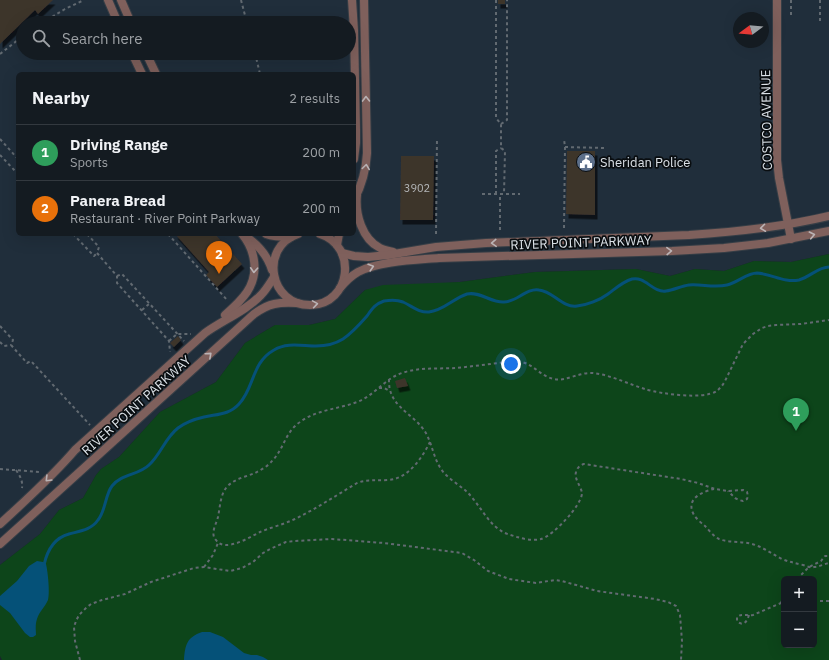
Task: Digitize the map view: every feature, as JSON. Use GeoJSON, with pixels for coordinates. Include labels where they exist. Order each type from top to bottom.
{"type":"FeatureCollection","features":[{"type":"Feature","properties":{"kind":"street"},"geometry":{"type":"LineString","coordinates":[[108,0],[115,16]]}},
{"type":"Feature","properties":{"kind":"street"},"geometry":{"type":"LineString","coordinates":[[122,0],[128,16]]}},
{"type":"Feature","properties":{"kind":"street"},"geometry":{"type":"LineString","coordinates":[[352,0],[353,16]]}},
{"type":"Feature","properties":{"kind":"street"},"geometry":{"type":"LineString","coordinates":[[356,194],[365,172],[367,153],[364,0]]}},
{"type":"Feature","properties":{"kind":"street","name":"COSTCO AVENUE"},"geometry":{"type":"LineString","coordinates":[[777,0],[776,155],[791,239]]}},
{"type":"Feature","properties":{"kind":"street"},"geometry":{"type":"LineString","coordinates":[[135,60],[141,72]]}},
{"type":"Feature","properties":{"kind":"street"},"geometry":{"type":"LineString","coordinates":[[149,60],[155,72]]}},
{"type":"Feature","properties":{"kind":"street"},"geometry":{"type":"LineString","coordinates":[[355,60],[355,72]]}},
{"type":"Feature","properties":{"kind":"street"},"geometry":{"type":"LineString","coordinates":[[356,211],[366,234],[374,244],[380,248],[398,253]]}},
{"type":"Feature","properties":{"kind":"street","name":"RIVER POINT PARKWAY"},"geometry":{"type":"LineString","coordinates":[[342,253],[368,257],[436,247],[480,243],[689,235],[741,231],[788,225],[829,216]]}},
{"type":"Feature","properties":{"kind":"street","name":"RIVER POINT PARKWAY"},"geometry":{"type":"LineString","coordinates":[[0,544],[254,314],[266,306],[281,302],[312,305],[323,302],[333,296],[347,280],[361,271],[378,265],[404,261],[439,258],[724,248],[791,239],[829,231]]}},
{"type":"Feature","properties":{"kind":"street"},"geometry":{"type":"LineString","coordinates":[[215,326],[242,299],[254,278],[255,265],[253,256],[249,245],[243,236]]}},
{"type":"Feature","properties":{"kind":"street"},"geometry":{"type":"LineString","coordinates":[[245,236],[256,245],[267,257],[276,283],[283,293],[297,303]]}},
{"type":"Feature","properties":{"kind":"street"},"geometry":{"type":"LineString","coordinates":[[270,236],[294,236]]}},
{"type":"Feature","properties":{"kind":"street"},"geometry":{"type":"LineString","coordinates":[[274,274],[274,259],[276,253],[282,245],[294,236]]}},
{"type":"Feature","properties":{"kind":"street"},"geometry":{"type":"LineString","coordinates":[[324,236],[337,245],[342,253],[345,263],[345,277],[340,288]]}},
{"type":"Feature","properties":{"kind":"street"},"geometry":{"type":"LineString","coordinates":[[337,245],[339,236]]}},
{"type":"Feature","properties":{"kind":"street","name":"RIVER POINT PARKWAY"},"geometry":{"type":"LineString","coordinates":[[0,524],[41,486],[75,450],[205,333],[255,301],[261,295],[274,274]]}},
{"type":"Feature","properties":{"kind":"path"},"geometry":{"type":"LineString","coordinates":[[54,16],[84,0]]}},
{"type":"Feature","properties":{"kind":"path"},"geometry":{"type":"LineString","coordinates":[[241,0],[245,16]]}},
{"type":"Feature","properties":{"kind":"path"},"geometry":{"type":"LineString","coordinates":[[496,0],[496,118],[501,124],[501,148],[504,151],[504,194]]}},
{"type":"Feature","properties":{"kind":"path"},"geometry":{"type":"LineString","coordinates":[[501,124],[507,120],[507,0]]}},
{"type":"Feature","properties":{"kind":"path"},"geometry":{"type":"LineString","coordinates":[[791,0],[791,18]]}},
{"type":"Feature","properties":{"kind":"path"},"geometry":{"type":"LineString","coordinates":[[820,0],[820,22]]}},
{"type":"Feature","properties":{"kind":"path"},"geometry":{"type":"LineString","coordinates":[[0,54],[16,42]]}},
{"type":"Feature","properties":{"kind":"path"},"geometry":{"type":"LineString","coordinates":[[257,60],[260,72]]}},
{"type":"Feature","properties":{"kind":"path"},"geometry":{"type":"LineString","coordinates":[[436,234],[437,138]]}},
{"type":"Feature","properties":{"kind":"path"},"geometry":{"type":"LineString","coordinates":[[0,139],[16,157]]}},
{"type":"Feature","properties":{"kind":"path"},"geometry":{"type":"LineString","coordinates":[[564,139],[564,228]]}},
{"type":"Feature","properties":{"kind":"path"},"geometry":{"type":"LineString","coordinates":[[565,147],[604,148]]}},
{"type":"Feature","properties":{"kind":"path"},"geometry":{"type":"LineString","coordinates":[[496,194],[496,151],[501,148]]}},
{"type":"Feature","properties":{"kind":"path"},"geometry":{"type":"LineString","coordinates":[[0,155],[16,172]]}},
{"type":"Feature","properties":{"kind":"path"},"geometry":{"type":"LineString","coordinates":[[482,194],[520,194]]}},
{"type":"Feature","properties":{"kind":"path"},"geometry":{"type":"LineString","coordinates":[[500,194],[500,230]]}},
{"type":"Feature","properties":{"kind":"path"},"geometry":{"type":"LineString","coordinates":[[75,236],[94,256],[97,254]]}},
{"type":"Feature","properties":{"kind":"path"},"geometry":{"type":"LineString","coordinates":[[89,236],[99,247],[97,254]]}},
{"type":"Feature","properties":{"kind":"path"},"geometry":{"type":"LineString","coordinates":[[170,236],[229,302]]}},
{"type":"Feature","properties":{"kind":"path"},"geometry":{"type":"LineString","coordinates":[[97,254],[117,276],[117,283],[169,340],[170,356]]}},
{"type":"Feature","properties":{"kind":"path"},"geometry":{"type":"LineString","coordinates":[[117,276],[122,274],[185,342]]}},
{"type":"Feature","properties":{"kind":"path"},"geometry":{"type":"LineString","coordinates":[[142,310],[150,304]]}},
{"type":"Feature","properties":{"kind":"path"},"geometry":{"type":"LineString","coordinates":[[430,442],[424,453],[413,467],[395,479],[363,481],[357,483],[290,521],[260,532],[235,544],[224,545],[218,543],[215,539],[213,531],[226,488],[237,480],[255,472],[272,461],[292,428],[309,416],[357,402],[372,394],[389,379],[401,373],[417,369],[463,367],[516,361],[528,364],[557,380],[579,374],[593,373],[609,376],[660,393],[702,395],[712,393],[721,387],[743,344],[758,331],[768,326],[801,324],[829,320]]}},
{"type":"Feature","properties":{"kind":"path"},"geometry":{"type":"LineString","coordinates":[[0,326],[13,340],[11,345]]}},
{"type":"Feature","properties":{"kind":"path"},"geometry":{"type":"LineString","coordinates":[[169,340],[177,334],[194,334]]}},
{"type":"Feature","properties":{"kind":"path"},"geometry":{"type":"LineString","coordinates":[[0,342],[4,346],[11,345]]}},
{"type":"Feature","properties":{"kind":"path"},"geometry":{"type":"LineString","coordinates":[[11,345],[27,363],[31,361],[91,426]]}},
{"type":"Feature","properties":{"kind":"path"},"geometry":{"type":"LineString","coordinates":[[389,379],[390,391],[396,403],[420,426],[428,437],[442,470],[473,499],[495,526],[508,534],[529,540],[542,539],[547,537],[555,530],[575,508],[580,500],[582,494],[576,472],[580,465],[584,464],[681,479],[728,491],[744,490],[747,492],[748,496],[747,499],[743,501],[739,500],[728,491]]}},
{"type":"Feature","properties":{"kind":"path"},"geometry":{"type":"LineString","coordinates":[[378,388],[384,388],[390,391]]}},
{"type":"Feature","properties":{"kind":"path"},"geometry":{"type":"LineString","coordinates":[[0,469],[40,472]]}},
{"type":"Feature","properties":{"kind":"path"},"geometry":{"type":"LineString","coordinates":[[16,470],[22,479],[22,488]]}},
{"type":"Feature","properties":{"kind":"path"},"geometry":{"type":"LineString","coordinates":[[715,488],[696,497],[691,504],[691,509],[698,519],[716,537],[725,540],[751,543],[786,561],[809,567],[816,567],[829,563]]}},
{"type":"Feature","properties":{"kind":"path"},"geometry":{"type":"LineString","coordinates":[[80,660],[75,641],[74,627],[76,621],[86,608],[96,602],[125,594],[151,582],[194,568],[204,567],[230,571],[236,570],[247,566],[263,553],[279,545],[290,542],[332,539],[408,545],[462,553],[488,571],[509,579],[536,583],[555,580],[562,581],[597,591],[655,599],[673,604],[676,606],[681,619],[681,660]]}},
{"type":"Feature","properties":{"kind":"path"},"geometry":{"type":"LineString","coordinates":[[204,567],[213,556],[218,543]]}},
{"type":"Feature","properties":{"kind":"path"},"geometry":{"type":"LineString","coordinates":[[800,576],[809,567],[821,561],[825,556],[829,556]]}},
{"type":"Feature","properties":{"kind":"path"},"geometry":{"type":"LineString","coordinates":[[817,601],[829,601]]}},
{"type":"Feature","properties":{"kind":"path"},"geometry":{"type":"LineString","coordinates":[[749,615],[743,624],[737,621],[737,617],[740,615],[749,615],[766,610],[780,603]]}},
{"type":"Feature","properties":{"kind":"shaded area"},"geometry":{"type":"Polygon","coordinates":[[[0,0],[829,0],[829,254],[791,262],[754,261],[724,271],[695,269],[670,276],[636,269],[535,272],[460,282],[365,290],[335,319],[309,325],[275,325],[245,343],[216,382],[160,412],[119,457],[101,469],[83,498],[59,510],[40,534],[0,565],[0,0]]]}},
{"type":"Feature","properties":{"kind":"green space"},"geometry":{"type":"Polygon","coordinates":[[[829,254],[829,660],[2,660],[0,656],[0,565],[40,534],[59,510],[83,498],[101,469],[119,457],[160,412],[216,382],[245,343],[275,325],[309,325],[335,319],[365,290],[383,285],[460,282],[535,272],[636,269],[670,276],[695,269],[724,271],[754,261],[791,262],[829,254]]]}},
{"type":"Feature","properties":{"kind":"water"},"geometry":{"type":"Polygon","coordinates":[[[37,561],[46,564],[49,597],[37,619],[36,635],[30,637],[25,633],[10,613],[0,605],[0,596],[17,581],[29,566],[37,561]]]}},
{"type":"Feature","properties":{"kind":"water"},"geometry":{"type":"Polygon","coordinates":[[[202,632],[210,632],[223,637],[244,653],[257,655],[268,660],[184,660],[188,642],[193,636],[202,632]]]}},
{"type":"Feature","properties":{"kind":"building"},"geometry":{"type":"Polygon","coordinates":[[[0,0],[53,0],[38,14],[35,10],[29,16],[16,16],[16,28],[0,44],[0,0]]]}},
{"type":"Feature","properties":{"kind":"building"},"geometry":{"type":"Polygon","coordinates":[[[498,0],[505,0],[505,4],[498,4],[498,0]]]}},
{"type":"Feature","properties":{"kind":"building"},"geometry":{"type":"Polygon","coordinates":[[[567,151],[595,151],[595,215],[566,214],[567,151]]]}},
{"type":"Feature","properties":{"kind":"building"},"geometry":{"type":"Polygon","coordinates":[[[401,156],[434,156],[433,220],[400,220],[401,156]]]}},
{"type":"Feature","properties":{"kind":"building"},"geometry":{"type":"Polygon","coordinates":[[[177,236],[217,236],[242,264],[217,287],[206,275],[209,272],[177,236]]]}},
{"type":"Feature","properties":{"kind":"building"},"geometry":{"type":"Polygon","coordinates":[[[178,336],[181,340],[174,347],[170,343],[178,336]]]}},
{"type":"Feature","properties":{"kind":"building"},"geometry":{"type":"Polygon","coordinates":[[[405,378],[408,386],[397,388],[395,381],[405,378]]]}},
{"type":"Feature","properties":{"kind":"waterway"},"geometry":{"type":"LineString","coordinates":[[44,565],[49,550],[55,542],[64,536],[85,530],[92,526],[101,516],[112,486],[120,479],[140,471],[149,465],[157,456],[170,436],[178,428],[194,420],[227,412],[235,408],[244,397],[257,368],[267,355],[284,346],[323,346],[340,341],[356,328],[374,307],[384,301],[401,301],[419,310],[429,312],[444,307],[467,294],[476,294],[495,301],[504,302],[513,300],[530,291],[539,290],[549,293],[562,302],[572,306],[577,306],[585,305],[597,300],[628,280],[632,279],[641,280],[657,290],[666,291],[689,285],[727,285],[753,273],[794,281],[807,277],[825,267],[829,267]]}},
{"type":"Feature","properties":{"kind":"place","name":"Sheridan Police"},"geometry":{"type":"Point","coordinates":[586,162]}},
{"type":"Feature","properties":{"kind":"place","name":"Panera Bread"},"geometry":{"type":"Point","coordinates":[219,274]}},
{"type":"Feature","properties":{"kind":"place","name":"Driving Range"},"geometry":{"type":"Point","coordinates":[796,431]}}]}
